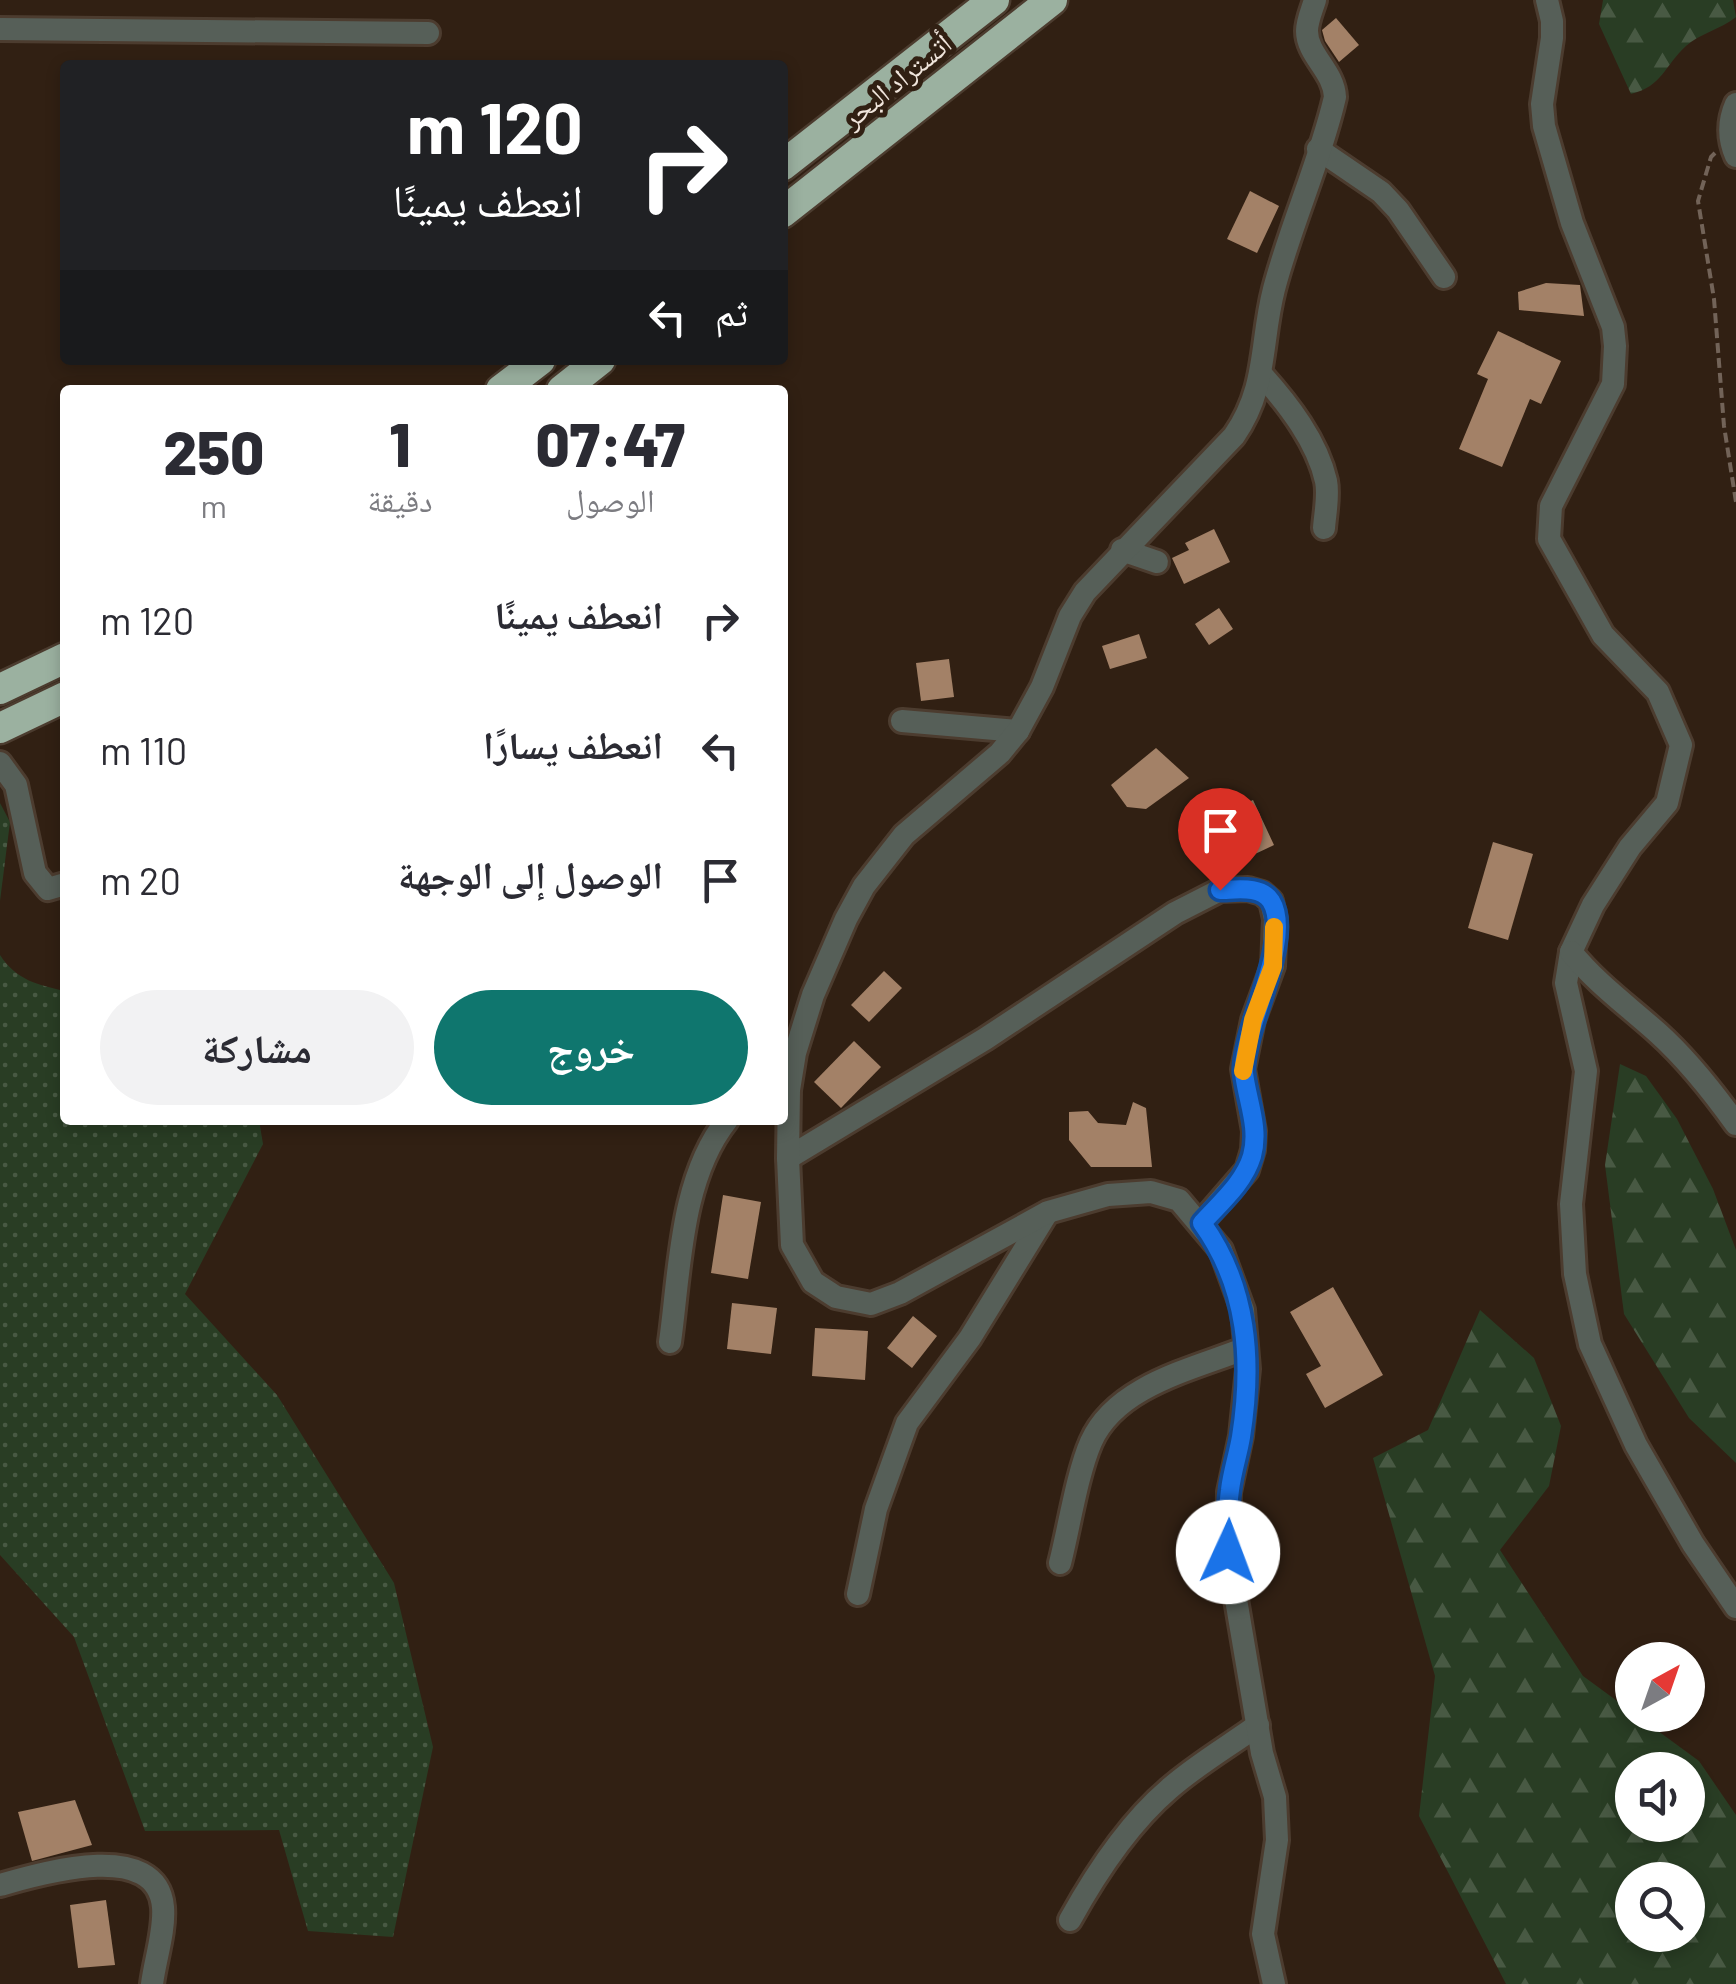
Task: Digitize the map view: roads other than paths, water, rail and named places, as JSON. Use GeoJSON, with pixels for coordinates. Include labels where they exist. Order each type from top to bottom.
{"type":"FeatureCollection","features":[{"type":"Feature","properties":{"kind":"highway","name":"أتستراد البحر"},"geometry":{"type":"LineString","coordinates":[[788,161],[994,0]]}},
{"type":"Feature","properties":{"kind":"highway","name":"أتستراد البحر"},"geometry":{"type":"LineString","coordinates":[[788,208],[1052,0]]}},
{"type":"Feature","properties":{"kind":"highway"},"geometry":{"type":"LineString","coordinates":[[508,385],[534,365]]}},
{"type":"Feature","properties":{"kind":"highway"},"geometry":{"type":"LineString","coordinates":[[568,385],[594,365]]}},
{"type":"Feature","properties":{"kind":"highway"},"geometry":{"type":"LineString","coordinates":[[0,689],[60,660]]}},
{"type":"Feature","properties":{"kind":"highway"},"geometry":{"type":"LineString","coordinates":[[0,728],[60,699]]}},
{"type":"Feature","properties":{"kind":"street"},"geometry":{"type":"LineString","coordinates":[[788,1082],[813,995],[864,886],[904,835],[1000,754],[1018,732],[1084,592],[1234,436],[1255,402],[1274,290],[1335,90],[1308,39],[1315,0]]}},
{"type":"Feature","properties":{"kind":"street"},"geometry":{"type":"LineString","coordinates":[[1547,0],[1552,20],[1542,104],[1544,126],[1572,223],[1612,327],[1615,346],[1613,384],[1551,506],[1549,539],[1604,635],[1658,692],[1681,745],[1667,803],[1611,876],[1571,952],[1566,983],[1586,1072],[1571,1204],[1575,1274],[1590,1344],[1636,1446],[1736,1608]]}},
{"type":"Feature","properties":{"kind":"street"},"geometry":{"type":"LineString","coordinates":[[0,29],[428,32]]}},
{"type":"Feature","properties":{"kind":"street"},"geometry":{"type":"LineString","coordinates":[[1733,148],[1731,114],[1736,104]]}},
{"type":"Feature","properties":{"kind":"street"},"geometry":{"type":"LineString","coordinates":[[1318,148],[1381,192],[1444,278]]}},
{"type":"Feature","properties":{"kind":"street"},"geometry":{"type":"LineString","coordinates":[[1262,375],[1290,406],[1319,460],[1327,484],[1324,528]]}},
{"type":"Feature","properties":{"kind":"street"},"geometry":{"type":"LineString","coordinates":[[1122,550],[1157,562]]}},
{"type":"Feature","properties":{"kind":"street"},"geometry":{"type":"LineString","coordinates":[[902,721],[1018,732]]}},
{"type":"Feature","properties":{"kind":"street"},"geometry":{"type":"LineString","coordinates":[[0,763],[16,785],[35,872],[48,889],[60,885]]}},
{"type":"Feature","properties":{"kind":"street"},"geometry":{"type":"LineString","coordinates":[[788,1158],[985,1039],[1175,913],[1220,890],[1248,889],[1271,901],[1275,918],[1273,966],[1253,1020],[1243,1069],[1254,1150],[1247,1170],[1202,1223]]}},
{"type":"Feature","properties":{"kind":"street"},"geometry":{"type":"LineString","coordinates":[[1571,952],[1593,979],[1660,1034],[1713,1092],[1736,1124]]}},
{"type":"Feature","properties":{"kind":"street"},"geometry":{"type":"LineString","coordinates":[[670,1342],[692,1194],[723,1125]]}},
{"type":"Feature","properties":{"kind":"street"},"geometry":{"type":"LineString","coordinates":[[787,1125],[792,1245],[813,1282],[836,1297],[871,1304],[900,1294],[1048,1212],[1108,1195],[1151,1192],[1178,1200],[1202,1223],[1221,1250],[1243,1310],[1248,1368],[1230,1492],[1228,1552],[1258,1725],[1275,1797],[1277,1840],[1263,1934],[1274,1984]]}},
{"type":"Feature","properties":{"kind":"street"},"geometry":{"type":"LineString","coordinates":[[858,1594],[876,1508],[907,1423],[970,1338],[1048,1212]]}},
{"type":"Feature","properties":{"kind":"street"},"geometry":{"type":"LineString","coordinates":[[1060,1563],[1091,1441],[1116,1408],[1148,1387],[1246,1348]]}},
{"type":"Feature","properties":{"kind":"street"},"geometry":{"type":"LineString","coordinates":[[1070,1920],[1092,1880],[1144,1814],[1169,1789],[1258,1725]]}},
{"type":"Feature","properties":{"kind":"street"},"geometry":{"type":"LineString","coordinates":[[0,1886],[47,1871],[109,1865],[146,1877],[158,1891],[163,1906],[152,1984]]}}]}
